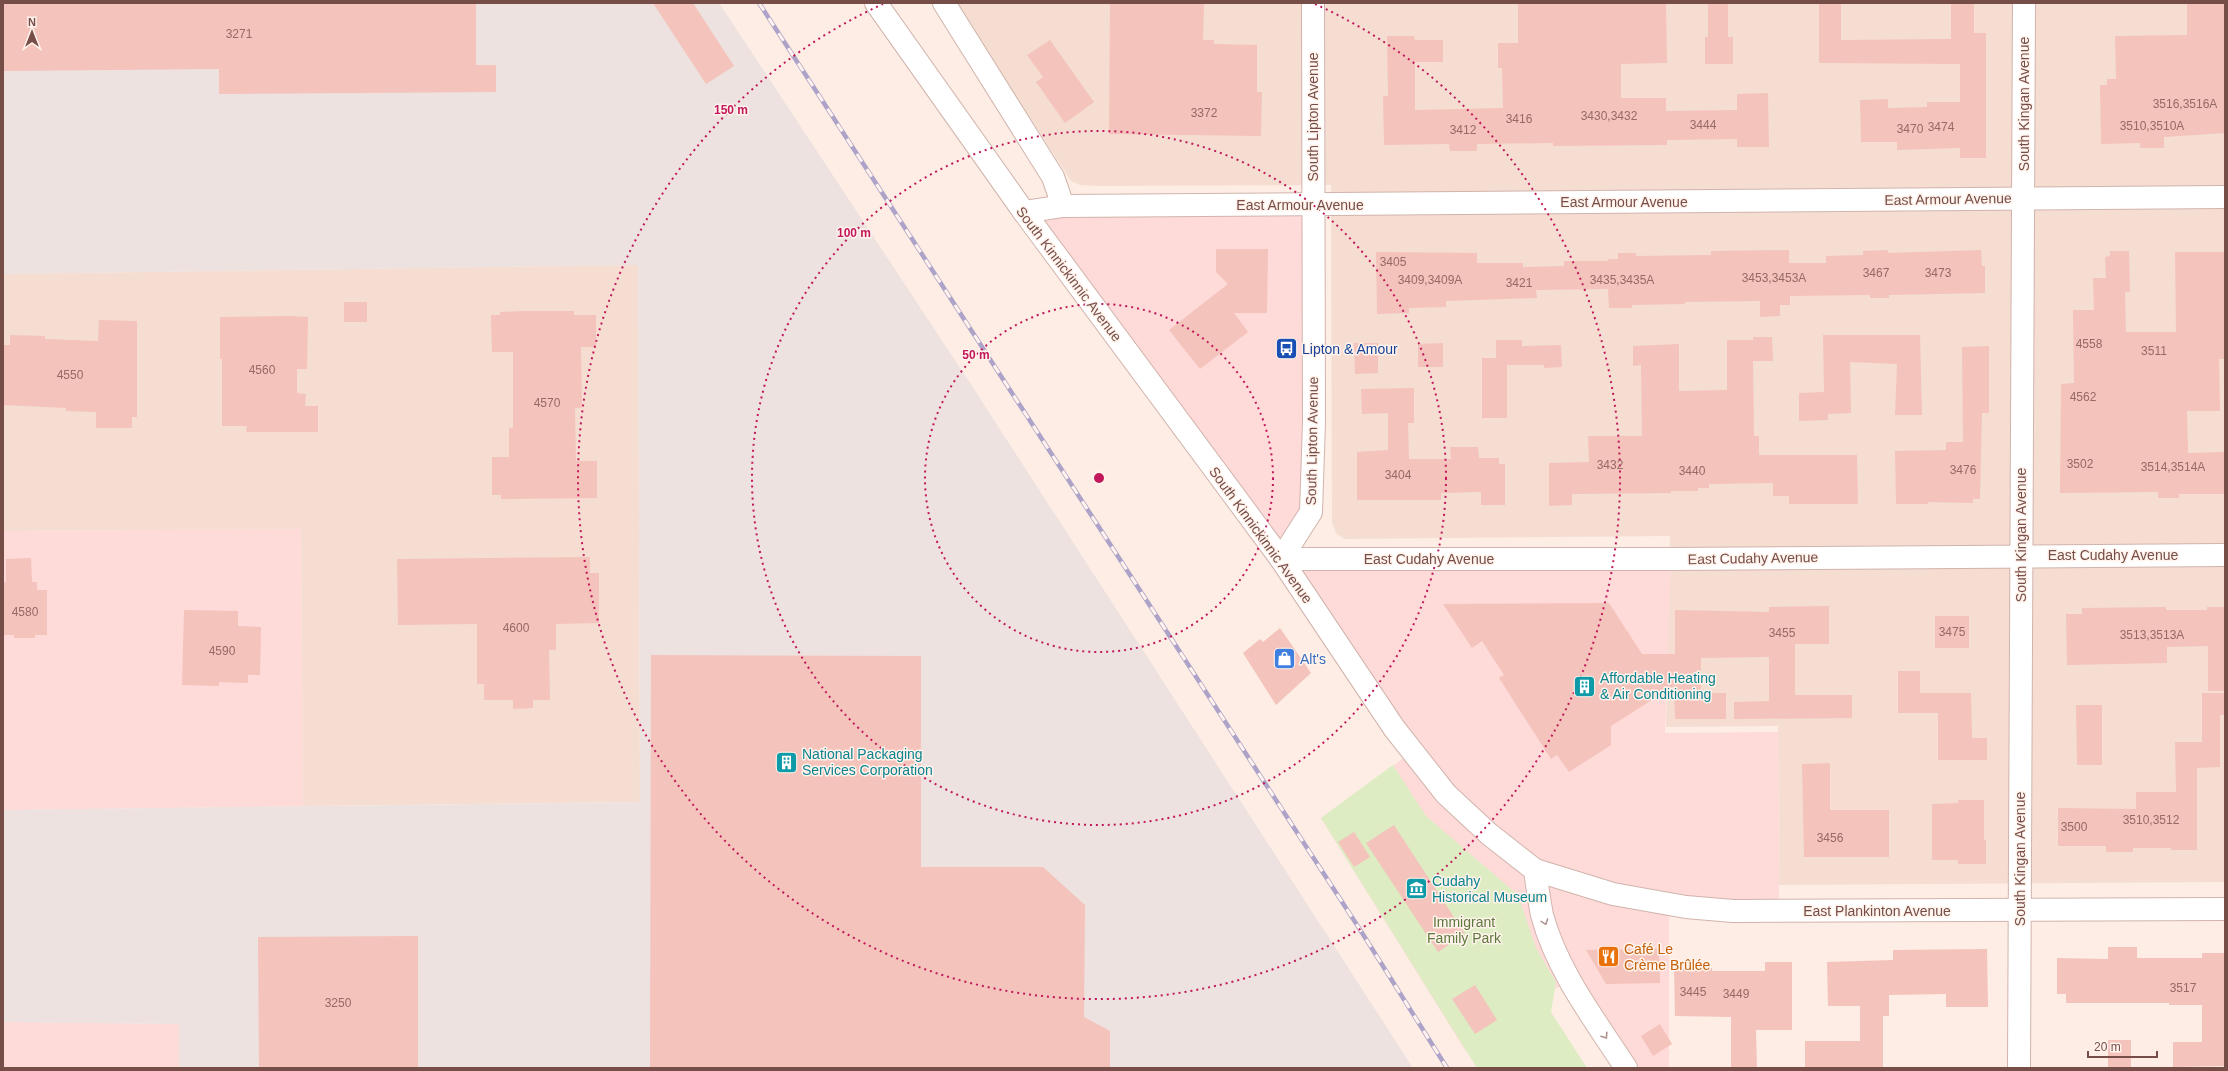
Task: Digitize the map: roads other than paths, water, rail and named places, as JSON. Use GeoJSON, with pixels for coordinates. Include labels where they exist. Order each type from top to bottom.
{"type":"FeatureCollection","features":[{"type":"Feature","properties":{"kind":"street","name":"South Kinnickinnic Avenue"},"geometry":{"type":"LineString","coordinates":[[876,3],[1024,212],[1281,559],[1394,728],[1446,794],[1489,834],[1535,870]]}},
{"type":"Feature","properties":{"kind":"street"},"geometry":{"type":"LineString","coordinates":[[944,3],[1053,177],[1063,206]]}},
{"type":"Feature","properties":{"kind":"street","name":"South Lipton Avenue"},"geometry":{"type":"LineString","coordinates":[[1281,559],[1311,512],[1314,422],[1312,205],[1313,3]]}},
{"type":"Feature","properties":{"kind":"street","name":"South Kingan Avenue"},"geometry":{"type":"LineString","coordinates":[[2019,1068],[2020,555],[2024,198],[2024,3]]}},
{"type":"Feature","properties":{"kind":"street","name":"East Armour Avenue"},"geometry":{"type":"LineString","coordinates":[[1024,212],[1063,206],[2225,197]]}},
{"type":"Feature","properties":{"kind":"street","name":"East Cudahy Avenue"},"geometry":{"type":"LineString","coordinates":[[1281,559],[1670,559],[2020,555],[2225,555]]}},
{"type":"Feature","properties":{"kind":"street"},"geometry":{"type":"LineString","coordinates":[[1535,870],[1542,915],[1559,959],[1590,1013],[1626,1068]]}},
{"type":"Feature","properties":{"kind":"street","name":"East Plankinton Avenue"},"geometry":{"type":"LineString","coordinates":[[1535,870],[1613,894],[1686,907],[1733,911],[2225,909]]}},
{"type":"Feature","properties":{"kind":"railway"},"geometry":{"type":"LineString","coordinates":[[759,3],[1359,928],[1447,1068]]}},
{"type":"Feature","properties":{"kind":"place","name":"Lipton & Amour"},"geometry":{"type":"Point","coordinates":[1286,349]}},
{"type":"Feature","properties":{"kind":"place","name":"Alt's"},"geometry":{"type":"Point","coordinates":[1284,659]}},
{"type":"Feature","properties":{"kind":"place","name":"Affordable Heating & Air Conditioning"},"geometry":{"type":"Point","coordinates":[1584,686]}},
{"type":"Feature","properties":{"kind":"place","name":"National Packaging Services Corporation"},"geometry":{"type":"Point","coordinates":[786,762]}},
{"type":"Feature","properties":{"kind":"place","name":"Cudahy Historical Museum"},"geometry":{"type":"Point","coordinates":[1416,889]}},
{"type":"Feature","properties":{"kind":"place","name":"Café Le Crème Brûlée"},"geometry":{"type":"Point","coordinates":[1608,957]}},
{"type":"Feature","properties":{"kind":"park label","name":"Immigrant Family Park"},"geometry":{"type":"Point","coordinates":[1464,930]}}]}
